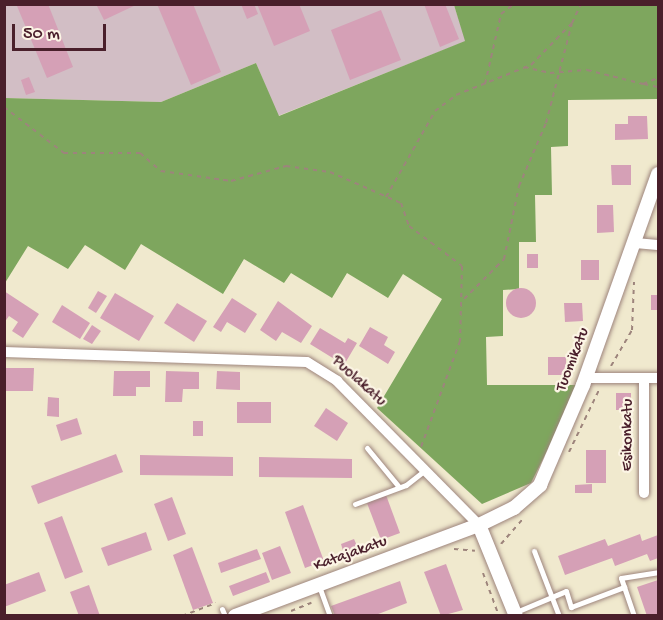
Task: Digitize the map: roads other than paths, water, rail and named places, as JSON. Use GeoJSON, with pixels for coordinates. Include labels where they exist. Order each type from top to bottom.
{"type":"FeatureCollection","features":[{"type":"Feature","properties":{"kind":"street","name":"Tuomikatu"},"geometry":{"type":"LineString","coordinates":[[479,525],[514,508],[540,485],[586,378],[658,174]]}},
{"type":"Feature","properties":{"kind":"street"},"geometry":{"type":"LineString","coordinates":[[635,243],[658,245]]}},
{"type":"Feature","properties":{"kind":"street","name":"Puolakatu"},"geometry":{"type":"LineString","coordinates":[[4,352],[308,362],[337,381],[479,525],[490,546],[515,614]]}},
{"type":"Feature","properties":{"kind":"street"},"geometry":{"type":"LineString","coordinates":[[586,378],[658,378]]}},
{"type":"Feature","properties":{"kind":"street","name":"Esikonkatu"},"geometry":{"type":"LineString","coordinates":[[644,378],[644,493]]}},
{"type":"Feature","properties":{"kind":"street","name":"Katajakatu"},"geometry":{"type":"LineString","coordinates":[[229,612],[319,584],[479,525]]}},
{"type":"Feature","properties":{"kind":"lane"},"geometry":{"type":"LineString","coordinates":[[367,448],[399,487]]}},
{"type":"Feature","properties":{"kind":"lane"},"geometry":{"type":"LineString","coordinates":[[355,504],[399,487],[426,470]]}},
{"type":"Feature","properties":{"kind":"lane"},"geometry":{"type":"LineString","coordinates":[[534,551],[559,615]]}},
{"type":"Feature","properties":{"kind":"lane"},"geometry":{"type":"LineString","coordinates":[[634,615],[621,578],[658,572]]}},
{"type":"Feature","properties":{"kind":"lane"},"geometry":{"type":"LineString","coordinates":[[319,584],[330,615]]}},
{"type":"Feature","properties":{"kind":"lane"},"geometry":{"type":"LineString","coordinates":[[515,614],[566,591],[571,607],[624,587]]}},
{"type":"Feature","properties":{"kind":"lane"},"geometry":{"type":"LineString","coordinates":[[225,615],[229,612]]}}]}
